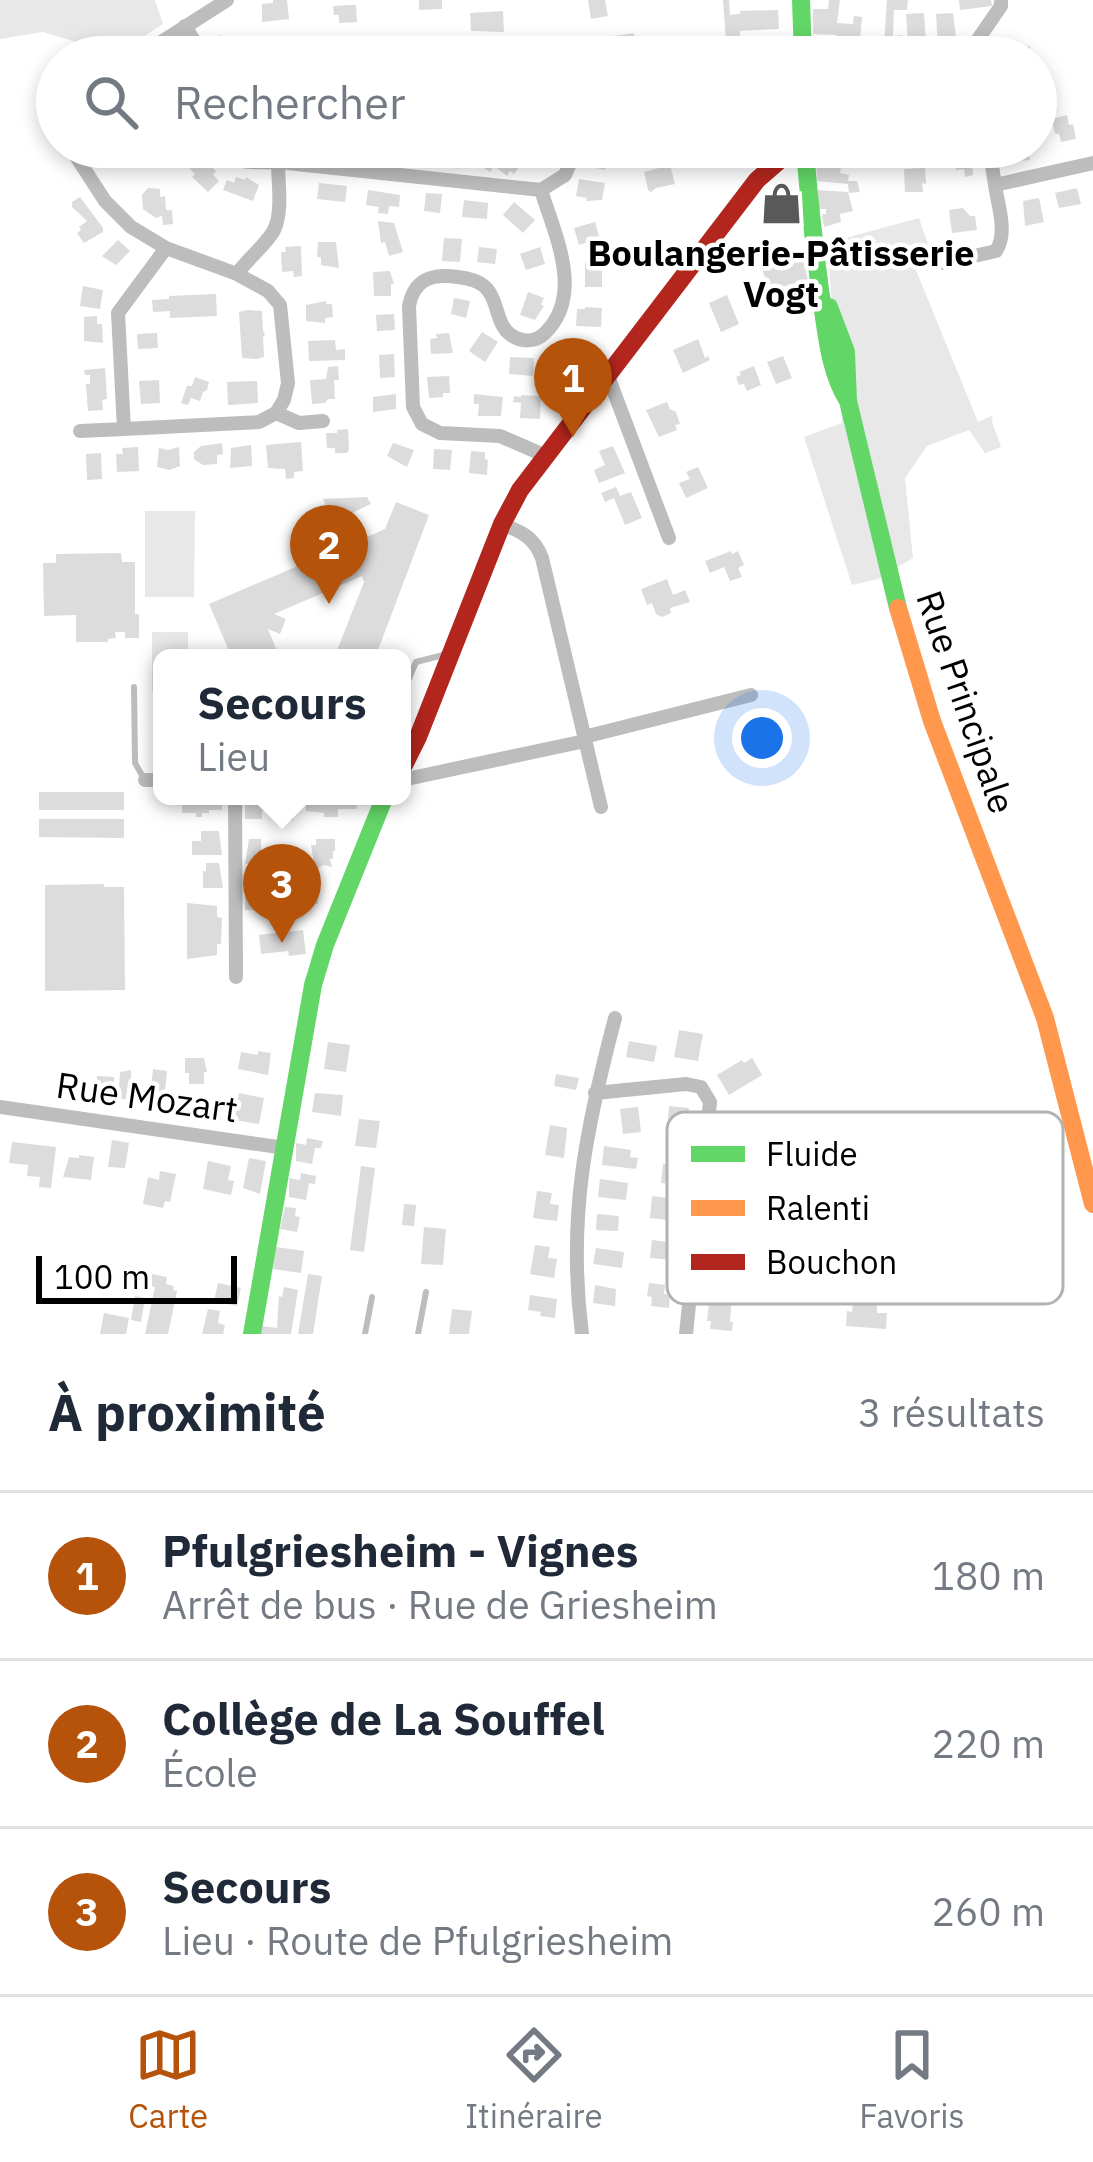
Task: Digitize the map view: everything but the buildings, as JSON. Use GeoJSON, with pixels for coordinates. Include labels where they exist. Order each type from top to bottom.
{"type":"FeatureCollection","features":[{"type":"Feature","properties":{"kind":"street"},"geometry":{"type":"LineString","coordinates":[[170,36],[227,0]]}},
{"type":"Feature","properties":{"kind":"street"},"geometry":{"type":"LineString","coordinates":[[801,0],[802,36]]}},
{"type":"Feature","properties":{"kind":"street"},"geometry":{"type":"LineString","coordinates":[[980,36],[1001,6],[1000,0]]}},
{"type":"Feature","properties":{"kind":"street"},"geometry":{"type":"LineString","coordinates":[[185,26],[191,36]]}},
{"type":"Feature","properties":{"kind":"street"},"geometry":{"type":"LineString","coordinates":[[995,185],[1093,163]]}},
{"type":"Feature","properties":{"kind":"street"},"geometry":{"type":"LineString","coordinates":[[80,431],[259,422],[276,413],[288,383],[280,305],[268,291],[237,274],[166,248],[131,227],[83,168]]}},
{"type":"Feature","properties":{"kind":"street"},"geometry":{"type":"LineString","coordinates":[[237,274],[273,232],[278,218],[278,168]]}},
{"type":"Feature","properties":{"kind":"street"},"geometry":{"type":"LineString","coordinates":[[334,168],[541,190],[568,168]]}},
{"type":"Feature","properties":{"kind":"street"},"geometry":{"type":"LineString","coordinates":[[411,750],[520,490],[770,168]]}},
{"type":"Feature","properties":{"kind":"street","name":"Rue Principale"},"geometry":{"type":"LineString","coordinates":[[807,168],[812,238],[824,298],[840,329],[850,376],[848,400],[898,614],[932,721],[1045,1018],[1093,1204]]}},
{"type":"Feature","properties":{"kind":"street"},"geometry":{"type":"LineString","coordinates":[[944,263],[999,248],[1002,233],[992,168]]}},
{"type":"Feature","properties":{"kind":"street"},"geometry":{"type":"LineString","coordinates":[[541,190],[566,272],[566,291],[541,337],[527,341],[512,336],[503,327],[494,299],[470,278],[432,276],[418,283],[410,306],[412,407],[422,424],[440,433],[500,436],[546,456]]}},
{"type":"Feature","properties":{"kind":"street"},"geometry":{"type":"LineString","coordinates":[[124,429],[118,313],[166,248]]}},
{"type":"Feature","properties":{"kind":"street"},"geometry":{"type":"LineString","coordinates":[[608,376],[669,538]]}},
{"type":"Feature","properties":{"kind":"street"},"geometry":{"type":"LineString","coordinates":[[276,413],[299,423],[323,421]]}},
{"type":"Feature","properties":{"kind":"street"},"geometry":{"type":"LineString","coordinates":[[502,524],[528,534],[537,546],[601,807]]}},
{"type":"Feature","properties":{"kind":"street"},"geometry":{"type":"LineString","coordinates":[[411,768],[584,739],[752,695]]}},
{"type":"Feature","properties":{"kind":"street"},"geometry":{"type":"LineString","coordinates":[[145,780],[153,780]]}},
{"type":"Feature","properties":{"kind":"street"},"geometry":{"type":"LineString","coordinates":[[235,805],[236,977]]}},
{"type":"Feature","properties":{"kind":"street"},"geometry":{"type":"LineString","coordinates":[[252,1334],[317,969],[381,805]]}},
{"type":"Feature","properties":{"kind":"street"},"geometry":{"type":"LineString","coordinates":[[582,1334],[575,1284],[575,1224],[595,1093],[615,1018]]}},
{"type":"Feature","properties":{"kind":"street"},"geometry":{"type":"LineString","coordinates":[[595,1093],[686,1084],[701,1087],[710,1102],[709,1112]]}},
{"type":"Feature","properties":{"kind":"street","name":"Rue Mozart"},"geometry":{"type":"LineString","coordinates":[[0,1107],[285,1148]]}},
{"type":"Feature","properties":{"kind":"street"},"geometry":{"type":"LineString","coordinates":[[686,1334],[689,1304]]}},
{"type":"Feature","properties":{"kind":"lane"},"geometry":{"type":"LineString","coordinates":[[411,674],[416,662],[451,653]]}},
{"type":"Feature","properties":{"kind":"lane"},"geometry":{"type":"LineString","coordinates":[[134,687],[135,763],[145,780]]}},
{"type":"Feature","properties":{"kind":"lane"},"geometry":{"type":"LineString","coordinates":[[418,1334],[426,1292]]}},
{"type":"Feature","properties":{"kind":"lane"},"geometry":{"type":"LineString","coordinates":[[365,1334],[371,1298]]}},
{"type":"Feature","properties":{"kind":"shaded area"},"geometry":{"type":"Polygon","coordinates":[[[0,0],[155,0],[163,24],[144,36],[43,32],[0,39],[0,0]]]}},
{"type":"Feature","properties":{"kind":"shaded area"},"geometry":{"type":"Polygon","coordinates":[[[919,218],[928,245],[909,253],[978,422],[993,415],[1001,447],[985,453],[969,430],[927,446],[905,478],[913,558],[878,579],[852,585],[804,437],[842,423],[827,243],[919,218]]]}},
{"type":"Feature","properties":{"kind":"shaded area"},"geometry":{"type":"Polygon","coordinates":[[[145,511],[195,511],[194,597],[145,597],[145,511]]]}},
{"type":"Feature","properties":{"kind":"shaded area"},"geometry":{"type":"Polygon","coordinates":[[[152,632],[188,632],[188,649],[153,649],[152,691],[152,632]]]}},
{"type":"Feature","properties":{"kind":"traffic: fast"},"geometry":{"type":"LineString","coordinates":[[801,0],[802,36]]}},
{"type":"Feature","properties":{"kind":"traffic: fast"},"geometry":{"type":"LineString","coordinates":[[807,168],[829,347],[848,401],[898,608]]}},
{"type":"Feature","properties":{"kind":"traffic: fast"},"geometry":{"type":"LineString","coordinates":[[829,307],[846,352],[848,401]]}},
{"type":"Feature","properties":{"kind":"traffic: fast"},"geometry":{"type":"LineString","coordinates":[[252,1334],[313,985],[381,805]]}},
{"type":"Feature","properties":{"kind":"traffic: slow"},"geometry":{"type":"LineString","coordinates":[[898,608],[932,721],[1045,1018],[1093,1204]]}},
{"type":"Feature","properties":{"kind":"traffic: jam"},"geometry":{"type":"LineString","coordinates":[[411,751],[520,490],[771,168]]}},
{"type":"Feature","properties":{"kind":"place","name":"Boulangerie-Pâtisserie Vogt"},"geometry":{"type":"Point","coordinates":[781,203]}},
{"type":"Feature","properties":{"kind":"place","name":"Pfulgriesheim - Vignes"},"geometry":{"type":"Point","coordinates":[573,437]}},
{"type":"Feature","properties":{"kind":"place","name":"Collège de La Souffel"},"geometry":{"type":"Point","coordinates":[329,604]}},
{"type":"Feature","properties":{"kind":"place","name":"Secours"},"geometry":{"type":"Point","coordinates":[282,943]}}]}
